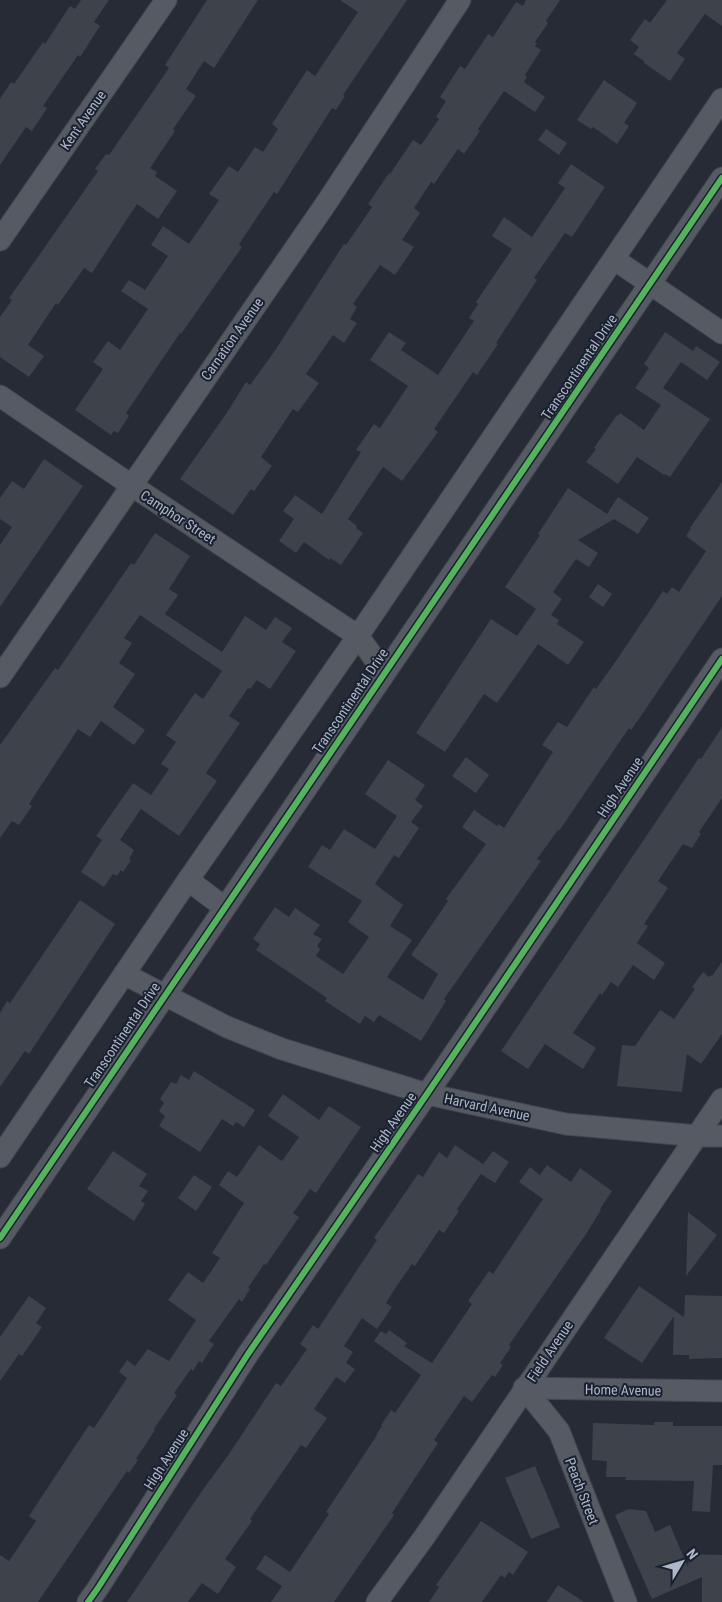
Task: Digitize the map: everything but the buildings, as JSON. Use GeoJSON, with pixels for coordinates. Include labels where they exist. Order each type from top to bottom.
{"type":"FeatureCollection","features":[{"type":"Feature","properties":{"kind":"street","name":"Kent Avenue"},"geometry":{"type":"LineString","coordinates":[[0,240],[166,0]]}},
{"type":"Feature","properties":{"kind":"street","name":"Carnation Avenue"},"geometry":{"type":"LineString","coordinates":[[0,677],[130,485],[327,202],[460,0]]}},
{"type":"Feature","properties":{"kind":"street"},"geometry":{"type":"LineString","coordinates":[[0,1157],[188,880],[358,636],[722,99]]}},
{"type":"Feature","properties":{"kind":"street","name":"Transcontinental Drive"},"geometry":{"type":"LineString","coordinates":[[0,1238],[722,178]]}},
{"type":"Feature","properties":{"kind":"street"},"geometry":{"type":"LineString","coordinates":[[614,259],[722,334]]}},
{"type":"Feature","properties":{"kind":"street","name":"Camphor Street"},"geometry":{"type":"LineString","coordinates":[[0,396],[130,485],[358,636]]}},
{"type":"Feature","properties":{"kind":"street"},"geometry":{"type":"LineString","coordinates":[[358,636],[384,672]]}},
{"type":"Feature","properties":{"kind":"street","name":"High Avenue"},"geometry":{"type":"LineString","coordinates":[[88,1602],[248,1354],[722,659]]}},
{"type":"Feature","properties":{"kind":"street"},"geometry":{"type":"LineString","coordinates":[[188,880],[224,907]]}},
{"type":"Feature","properties":{"kind":"street","name":"Harvard Avenue"},"geometry":{"type":"LineString","coordinates":[[124,974],[226,1027],[282,1049],[427,1094],[566,1124],[698,1136],[722,1136]]}},
{"type":"Feature","properties":{"kind":"street","name":"Field Avenue"},"geometry":{"type":"LineString","coordinates":[[377,1602],[425,1536],[722,1099]]}},
{"type":"Feature","properties":{"kind":"street","name":"Home Avenue"},"geometry":{"type":"LineString","coordinates":[[524,1388],[722,1391]]}},
{"type":"Feature","properties":{"kind":"street","name":"Peach Street"},"geometry":{"type":"LineString","coordinates":[[524,1388],[559,1431],[626,1602]]}},
{"type":"Feature","properties":{"kind":"cycle path"},"geometry":{"type":"LineString","coordinates":[[0,1238],[722,178]]}},
{"type":"Feature","properties":{"kind":"cycle path"},"geometry":{"type":"LineString","coordinates":[[88,1602],[248,1354],[722,659]]}}]}
